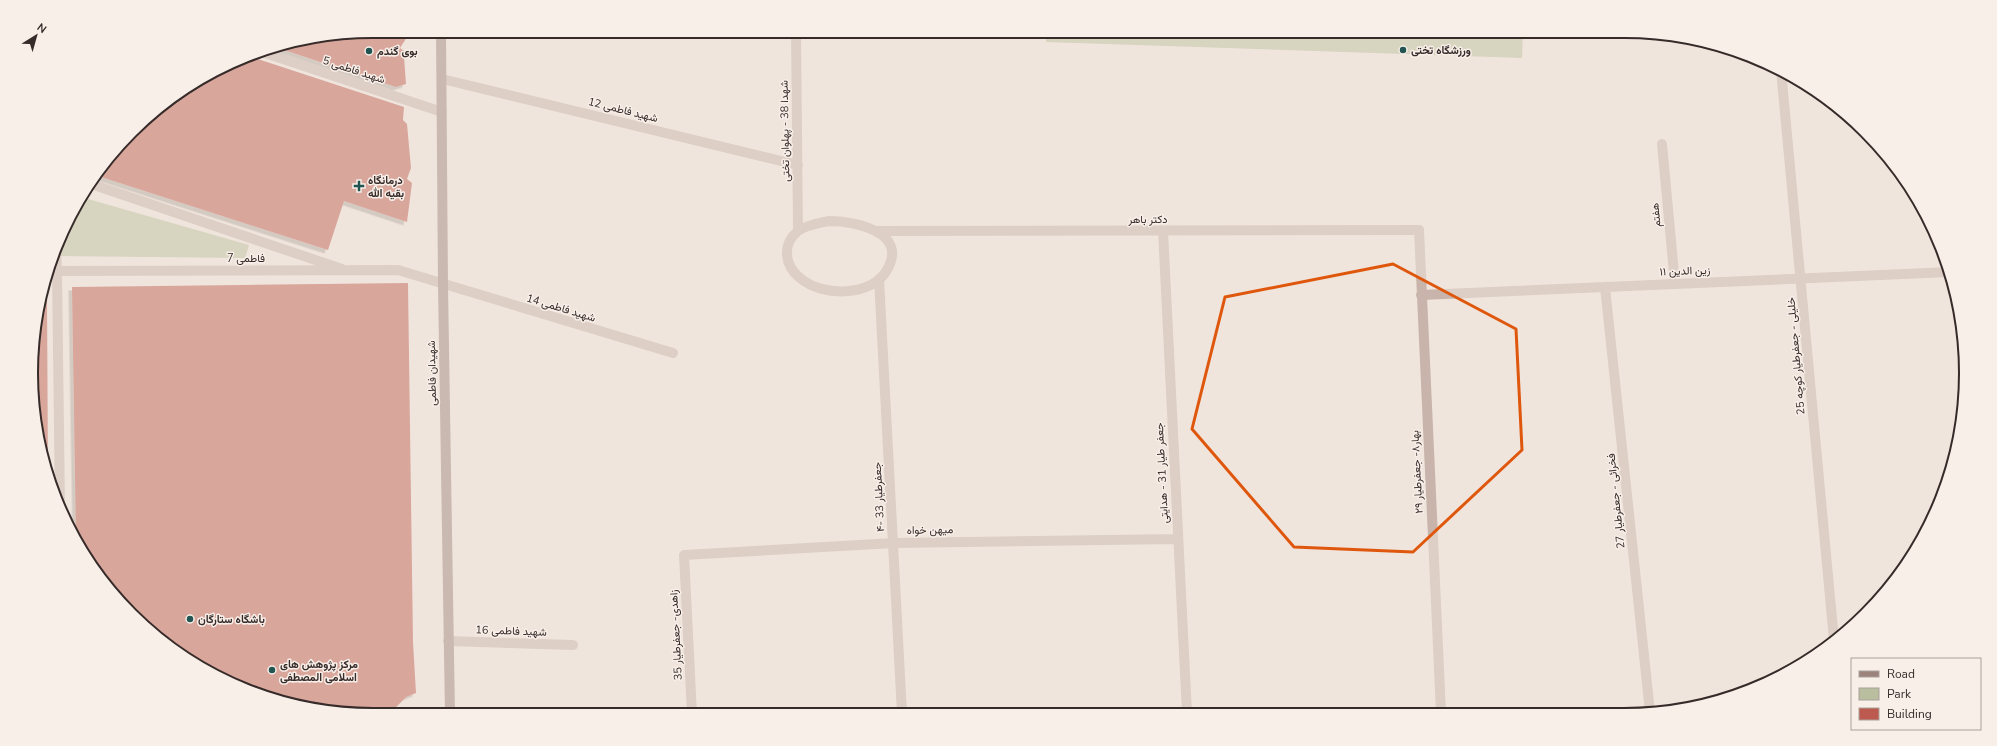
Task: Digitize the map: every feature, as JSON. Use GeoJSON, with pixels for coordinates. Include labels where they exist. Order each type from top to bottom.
{"type":"FeatureCollection","features":[{"type":"Feature","properties":{"kind":"main road","name":"شهیدان فاطمی"},"geometry":{"type":"LineString","coordinates":[[441,38],[443,285],[450,708]]}},
{"type":"Feature","properties":{"kind":"street","name":"شهدا 38 - پهلوان تختی"},"geometry":{"type":"LineString","coordinates":[[796,38],[798,231]]}},
{"type":"Feature","properties":{"kind":"street","name":"شهید فاطمی 5"},"geometry":{"type":"LineString","coordinates":[[270,54],[442,112]]}},
{"type":"Feature","properties":{"kind":"street","name":"خلیلی - جعفرطیار کوچه 25"},"geometry":{"type":"LineString","coordinates":[[1782,78],[1833,634]]}},
{"type":"Feature","properties":{"kind":"street","name":"شهید فاطمی 12"},"geometry":{"type":"LineString","coordinates":[[442,79],[798,165]]}},
{"type":"Feature","properties":{"kind":"street","name":"هفتم"},"geometry":{"type":"LineString","coordinates":[[1662,144],[1675,284]]}},
{"type":"Feature","properties":{"kind":"street"},"geometry":{"type":"LineString","coordinates":[[95,185],[344,270]]}},
{"type":"Feature","properties":{"kind":"street"},"geometry":{"type":"LineString","coordinates":[[840,221],[862,224],[877,231],[886,239],[891,249],[891,261],[887,271],[864,288],[843,292],[832,292],[815,287],[801,279],[791,269],[786,256],[789,242],[798,231],[813,224],[840,221]]}},
{"type":"Feature","properties":{"kind":"street","name":"دکتر باهر"},"geometry":{"type":"LineString","coordinates":[[877,231],[1419,230]]}},
{"type":"Feature","properties":{"kind":"street","name":"بهار۸- جعفرطیار ۲۹"},"geometry":{"type":"LineString","coordinates":[[1419,230],[1440,708]]}},
{"type":"Feature","properties":{"kind":"street","name":"جعفر طیار 31 - هدایتی"},"geometry":{"type":"LineString","coordinates":[[1162,231],[1187,708]]}},
{"type":"Feature","properties":{"kind":"street","name":"فاطمی 7"},"geometry":{"type":"LineString","coordinates":[[54,271],[398,270],[443,285]]}},
{"type":"Feature","properties":{"kind":"street","name":"زین الدین ۱۱"},"geometry":{"type":"LineString","coordinates":[[1421,294],[1943,272]]}},
{"type":"Feature","properties":{"kind":"street"},"geometry":{"type":"LineString","coordinates":[[52,276],[59,489]]}},
{"type":"Feature","properties":{"kind":"street","name":"۴- جعفرطیار 33"},"geometry":{"type":"LineString","coordinates":[[878,279],[894,543],[902,708]]}},
{"type":"Feature","properties":{"kind":"street","name":"شهید فاطمی 14"},"geometry":{"type":"LineString","coordinates":[[443,285],[673,353]]}},
{"type":"Feature","properties":{"kind":"street","name":"فخرائی - جعفرطیار 27"},"geometry":{"type":"LineString","coordinates":[[1605,287],[1649,707]]}},
{"type":"Feature","properties":{"kind":"street","name":"میهن خواه"},"geometry":{"type":"LineString","coordinates":[[684,555],[894,543],[1177,539]]}},
{"type":"Feature","properties":{"kind":"street","name":"زاهدی- جعفرطیار 35"},"geometry":{"type":"LineString","coordinates":[[684,555],[692,708]]}},
{"type":"Feature","properties":{"kind":"street","name":"شهید فاطمی 16"},"geometry":{"type":"LineString","coordinates":[[448,641],[574,645]]}},
{"type":"Feature","properties":{"kind":"highlighted area"},"geometry":{"type":"Polygon","coordinates":[[[1393,264],[1516,329],[1522,450],[1413,552],[1294,547],[1192,429],[1225,297],[1393,264]]]}},
{"type":"Feature","properties":{"kind":"green space","name":"ورزشگاه تختی"},"geometry":{"type":"Polygon","coordinates":[[[1046,38],[1523,38],[1522,58],[1046,42],[1046,38]]]}},
{"type":"Feature","properties":{"kind":"green space"},"geometry":{"type":"Polygon","coordinates":[[[87,199],[249,245],[245,258],[60,256],[73,225],[87,199]]]}},
{"type":"Feature","properties":{"kind":"building"},"geometry":{"type":"Polygon","coordinates":[[[373,38],[406,38],[400,48],[407,53],[404,57],[406,84],[396,87],[284,50],[329,41],[373,38]]]}},
{"type":"Feature","properties":{"kind":"building"},"geometry":{"type":"Polygon","coordinates":[[[258,59],[404,107],[403,120],[407,124],[411,168],[407,179],[412,183],[407,222],[344,201],[328,250],[101,177],[136,136],[169,107],[205,83],[258,59]]]}},
{"type":"Feature","properties":{"kind":"building"},"geometry":{"type":"Polygon","coordinates":[[[408,283],[413,642],[416,693],[406,697],[396,708],[373,708],[308,702],[265,690],[225,673],[187,652],[152,625],[121,594],[94,559],[76,526],[72,287],[408,283]]]}},
{"type":"Feature","properties":{"kind":"building"},"geometry":{"type":"Polygon","coordinates":[[[47,295],[48,455],[41,417],[38,373],[41,329],[47,295]]]}},
{"type":"Feature","properties":{"kind":"place","name":"ورزشگاه تختی"},"geometry":{"type":"Point","coordinates":[1403,50]}},
{"type":"Feature","properties":{"kind":"place","name":"بوی گندم"},"geometry":{"type":"Point","coordinates":[369,51]}},
{"type":"Feature","properties":{"kind":"place","name":"درمانگاه بقیه الله"},"geometry":{"type":"Point","coordinates":[359,186]}},
{"type":"Feature","properties":{"kind":"place","name":"باشگاه ستارگان"},"geometry":{"type":"Point","coordinates":[190,619]}},
{"type":"Feature","properties":{"kind":"place","name":"مرکز پژوهش های اسلامی المصطفی"},"geometry":{"type":"Point","coordinates":[272,670]}}]}
